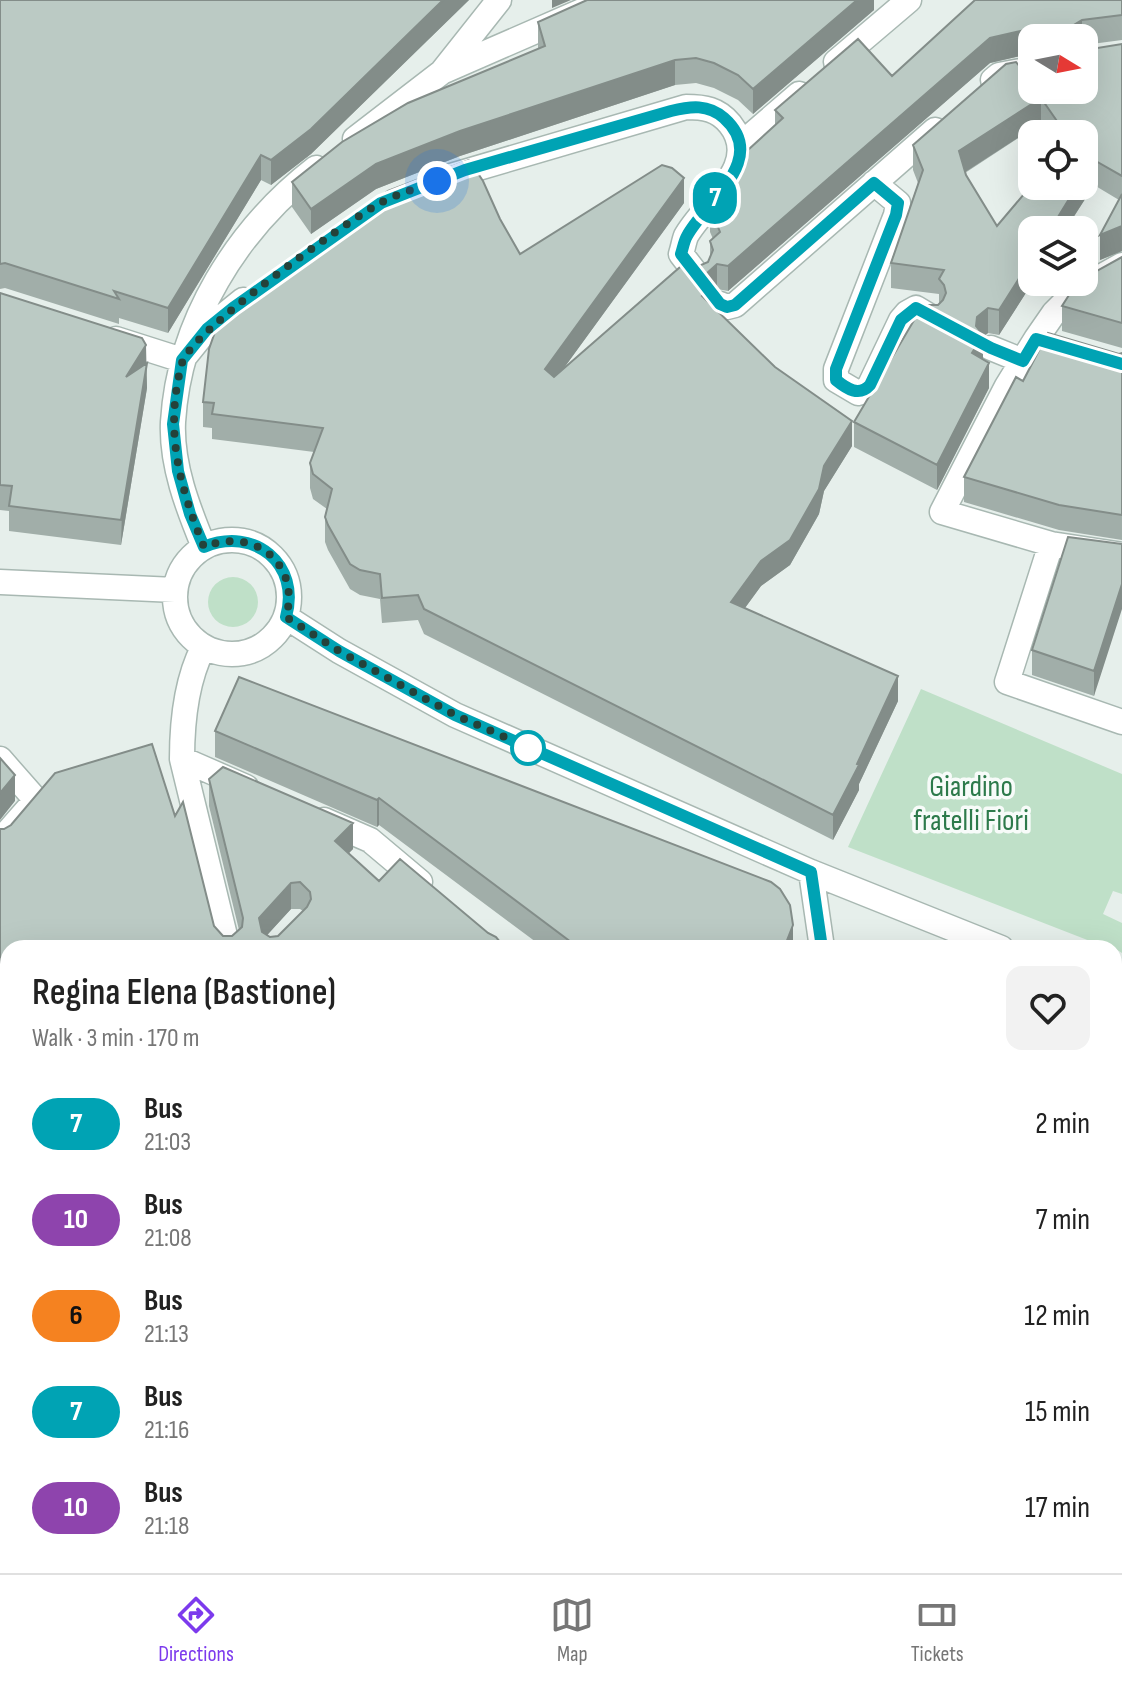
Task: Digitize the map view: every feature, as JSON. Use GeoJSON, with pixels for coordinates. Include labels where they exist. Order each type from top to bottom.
{"type":"FeatureCollection","features":[{"type":"Feature","properties":{"kind":"street"},"geometry":{"type":"LineString","coordinates":[[442,72],[499,0]]}},
{"type":"Feature","properties":{"kind":"street"},"geometry":{"type":"LineString","coordinates":[[204,547],[190,514],[178,471],[173,424],[182,360],[195,321],[217,281],[249,234],[283,194],[442,72],[607,0]]}},
{"type":"Feature","properties":{"kind":"street"},"geometry":{"type":"LineString","coordinates":[[740,145],[909,0]]}},
{"type":"Feature","properties":{"kind":"street"},"geometry":{"type":"LineString","coordinates":[[975,96],[999,75],[1018,72]]}},
{"type":"Feature","properties":{"kind":"street"},"geometry":{"type":"LineString","coordinates":[[423,187],[465,170],[686,107],[703,107],[718,112],[737,133],[740,157],[736,169],[686,237],[681,254],[698,276]]}},
{"type":"Feature","properties":{"kind":"street"},"geometry":{"type":"LineString","coordinates":[[720,304],[727,307],[735,305],[952,116]]}},
{"type":"Feature","properties":{"kind":"street"},"geometry":{"type":"LineString","coordinates":[[874,183],[898,203],[896,215],[836,369],[836,380],[858,393],[865,391],[901,320],[916,308],[931,317]]}},
{"type":"Feature","properties":{"kind":"street"},"geometry":{"type":"LineString","coordinates":[[1122,265],[1077,290],[1054,313],[1007,386],[942,512],[1051,544],[1122,555]]}},
{"type":"Feature","properties":{"kind":"street"},"geometry":{"type":"LineString","coordinates":[[182,360],[207,329],[257,290]]}},
{"type":"Feature","properties":{"kind":"street"},"geometry":{"type":"LineString","coordinates":[[91,331],[182,360]]}},
{"type":"Feature","properties":{"kind":"street"},"geometry":{"type":"LineString","coordinates":[[1036,339],[1064,348]]}},
{"type":"Feature","properties":{"kind":"street"},"geometry":{"type":"LineString","coordinates":[[991,348],[1023,361]]}},
{"type":"Feature","properties":{"kind":"street"},"geometry":{"type":"LineString","coordinates":[[229,540],[242,541],[267,552],[279,565],[287,582],[289,606],[286,617],[273,638],[253,651],[222,654],[203,648],[184,630],[178,618],[174,599],[177,579],[187,562],[204,547],[229,540]]}},
{"type":"Feature","properties":{"kind":"street"},"geometry":{"type":"LineString","coordinates":[[1051,544],[1007,682],[1122,722]]}},
{"type":"Feature","properties":{"kind":"street"},"geometry":{"type":"LineString","coordinates":[[0,582],[175,590]]}},
{"type":"Feature","properties":{"kind":"street"},"geometry":{"type":"LineString","coordinates":[[286,617],[339,651],[455,715],[811,872],[981,940]]}},
{"type":"Feature","properties":{"kind":"street"},"geometry":{"type":"LineString","coordinates":[[203,648],[194,666],[188,695],[182,731],[182,759],[226,940]]}},
{"type":"Feature","properties":{"kind":"street"},"geometry":{"type":"LineString","coordinates":[[0,759],[36,800],[0,841]]}},
{"type":"Feature","properties":{"kind":"street"},"geometry":{"type":"LineString","coordinates":[[182,759],[270,797]]}},
{"type":"Feature","properties":{"kind":"street"},"geometry":{"type":"LineString","coordinates":[[299,809],[370,840],[439,898]]}},
{"type":"Feature","properties":{"kind":"street"},"geometry":{"type":"LineString","coordinates":[[811,872],[821,940]]}},
{"type":"Feature","properties":{"kind":"green space"},"geometry":{"type":"Polygon","coordinates":[[[233,577],[251,584],[258,602],[251,620],[233,627],[215,620],[208,602],[215,584],[233,577]]]}},
{"type":"Feature","properties":{"kind":"green space","name":"Giardino fratelli Fiori"},"geometry":{"type":"Polygon","coordinates":[[[921,689],[1122,774],[1122,894],[1113,891],[1103,914],[1122,923],[1122,940],[1087,940],[848,847],[921,689]]]}},
{"type":"Feature","properties":{"kind":"building"},"geometry":{"type":"Polygon","coordinates":[[[0,0],[443,0],[311,129],[271,160],[261,155],[168,308],[114,291],[119,299],[0,264],[0,0]]]}},
{"type":"Feature","properties":{"kind":"building"},"geometry":{"type":"Polygon","coordinates":[[[587,0],[857,0],[753,89],[738,75],[714,63],[696,58],[675,60],[460,131],[376,164],[311,209],[292,182],[342,142],[408,103],[545,46],[538,22],[587,0]]]}},
{"type":"Feature","properties":{"kind":"building"},"geometry":{"type":"Polygon","coordinates":[[[975,0],[1122,0],[1122,15],[1082,20],[1075,24],[1018,24],[1018,32],[990,38],[728,266],[717,264],[706,274],[705,282],[709,289],[702,296],[775,367],[852,421],[824,466],[819,489],[790,540],[761,561],[731,602],[898,676],[833,815],[424,609],[418,595],[382,598],[380,574],[360,570],[350,564],[325,517],[332,489],[313,474],[310,463],[323,428],[212,414],[214,403],[203,402],[209,349],[222,312],[388,191],[469,160],[520,254],[662,165],[672,168],[684,178],[545,369],[554,377],[687,261],[699,266],[708,262],[713,250],[710,241],[720,232],[710,207],[748,150],[783,118],[775,110],[858,39],[892,76],[975,0]]]}},
{"type":"Feature","properties":{"kind":"building"},"geometry":{"type":"Polygon","coordinates":[[[1122,44],[1122,176],[1098,162],[1098,120],[1056,120],[1045,104],[1098,104],[1098,48],[1122,44]]]}},
{"type":"Feature","properties":{"kind":"building"},"geometry":{"type":"Polygon","coordinates":[[[1016,62],[1018,104],[1032,104],[959,151],[966,175],[997,226],[1019,200],[1068,200],[1059,216],[1018,216],[1018,280],[999,310],[988,308],[977,317],[976,326],[983,335],[972,353],[989,363],[937,465],[854,422],[923,305],[938,305],[946,293],[939,279],[944,270],[891,263],[923,170],[913,145],[1006,64],[1016,62]]]}},
{"type":"Feature","properties":{"kind":"building"},"geometry":{"type":"Polygon","coordinates":[[[1122,194],[1122,226],[1100,235],[1122,194]]]}},
{"type":"Feature","properties":{"kind":"building"},"geometry":{"type":"Polygon","coordinates":[[[1122,257],[1122,323],[1062,306],[1068,296],[1098,296],[1098,270],[1122,257]]]}},
{"type":"Feature","properties":{"kind":"building"},"geometry":{"type":"Polygon","coordinates":[[[0,293],[142,338],[146,345],[126,377],[147,363],[121,520],[9,506],[12,486],[0,485],[0,293]]]}},
{"type":"Feature","properties":{"kind":"building"},"geometry":{"type":"Polygon","coordinates":[[[1048,333],[1122,353],[1122,515],[1059,505],[964,477],[1016,377],[1023,381],[1048,333]]]}},
{"type":"Feature","properties":{"kind":"building"},"geometry":{"type":"Polygon","coordinates":[[[1068,537],[1122,544],[1122,584],[1094,671],[1032,650],[1068,537]]]}},
{"type":"Feature","properties":{"kind":"building"},"geometry":{"type":"Polygon","coordinates":[[[239,677],[771,882],[780,889],[790,905],[793,925],[787,940],[568,940],[379,798],[377,800],[215,731],[239,677]]]}},
{"type":"Feature","properties":{"kind":"building"},"geometry":{"type":"Polygon","coordinates":[[[152,744],[175,816],[183,802],[214,926],[223,936],[232,936],[242,927],[243,918],[209,779],[223,767],[353,823],[335,841],[379,881],[400,859],[498,940],[0,940],[0,829],[11,825],[55,773],[152,744]],[[300,882],[291,883],[259,918],[262,932],[270,937],[278,936],[311,899],[310,892],[300,882]]]}},
{"type":"Feature","properties":{"kind":"building"},"geometry":{"type":"Polygon","coordinates":[[[0,758],[15,775],[0,793],[0,758]]]}},
{"type":"Feature","properties":{"kind":"bus line","name":"7"},"geometry":{"type":"LineString","coordinates":[[821,940],[811,872],[455,715],[339,651],[286,617],[289,606],[287,582],[279,565],[267,552],[242,541],[215,542],[204,547],[190,514],[178,471],[173,424],[182,360],[207,329],[233,308],[381,203],[465,170],[686,107],[703,107],[718,112],[737,133],[740,157],[730,179],[686,237],[681,254],[720,304],[727,307],[735,305],[874,183],[898,203],[836,369],[836,380],[843,386],[858,393],[865,391],[901,320],[916,308],[991,348],[1023,361],[1036,339],[1122,364]]}},
{"type":"Feature","properties":{"kind":"route"},"geometry":{"type":"LineString","coordinates":[[437,181],[381,203],[207,329],[182,360],[173,424],[178,471],[190,514],[204,547],[215,542],[242,541],[255,545],[274,558],[287,582],[289,606],[286,617],[339,651],[455,715],[541,753],[528,748]]}}]}
